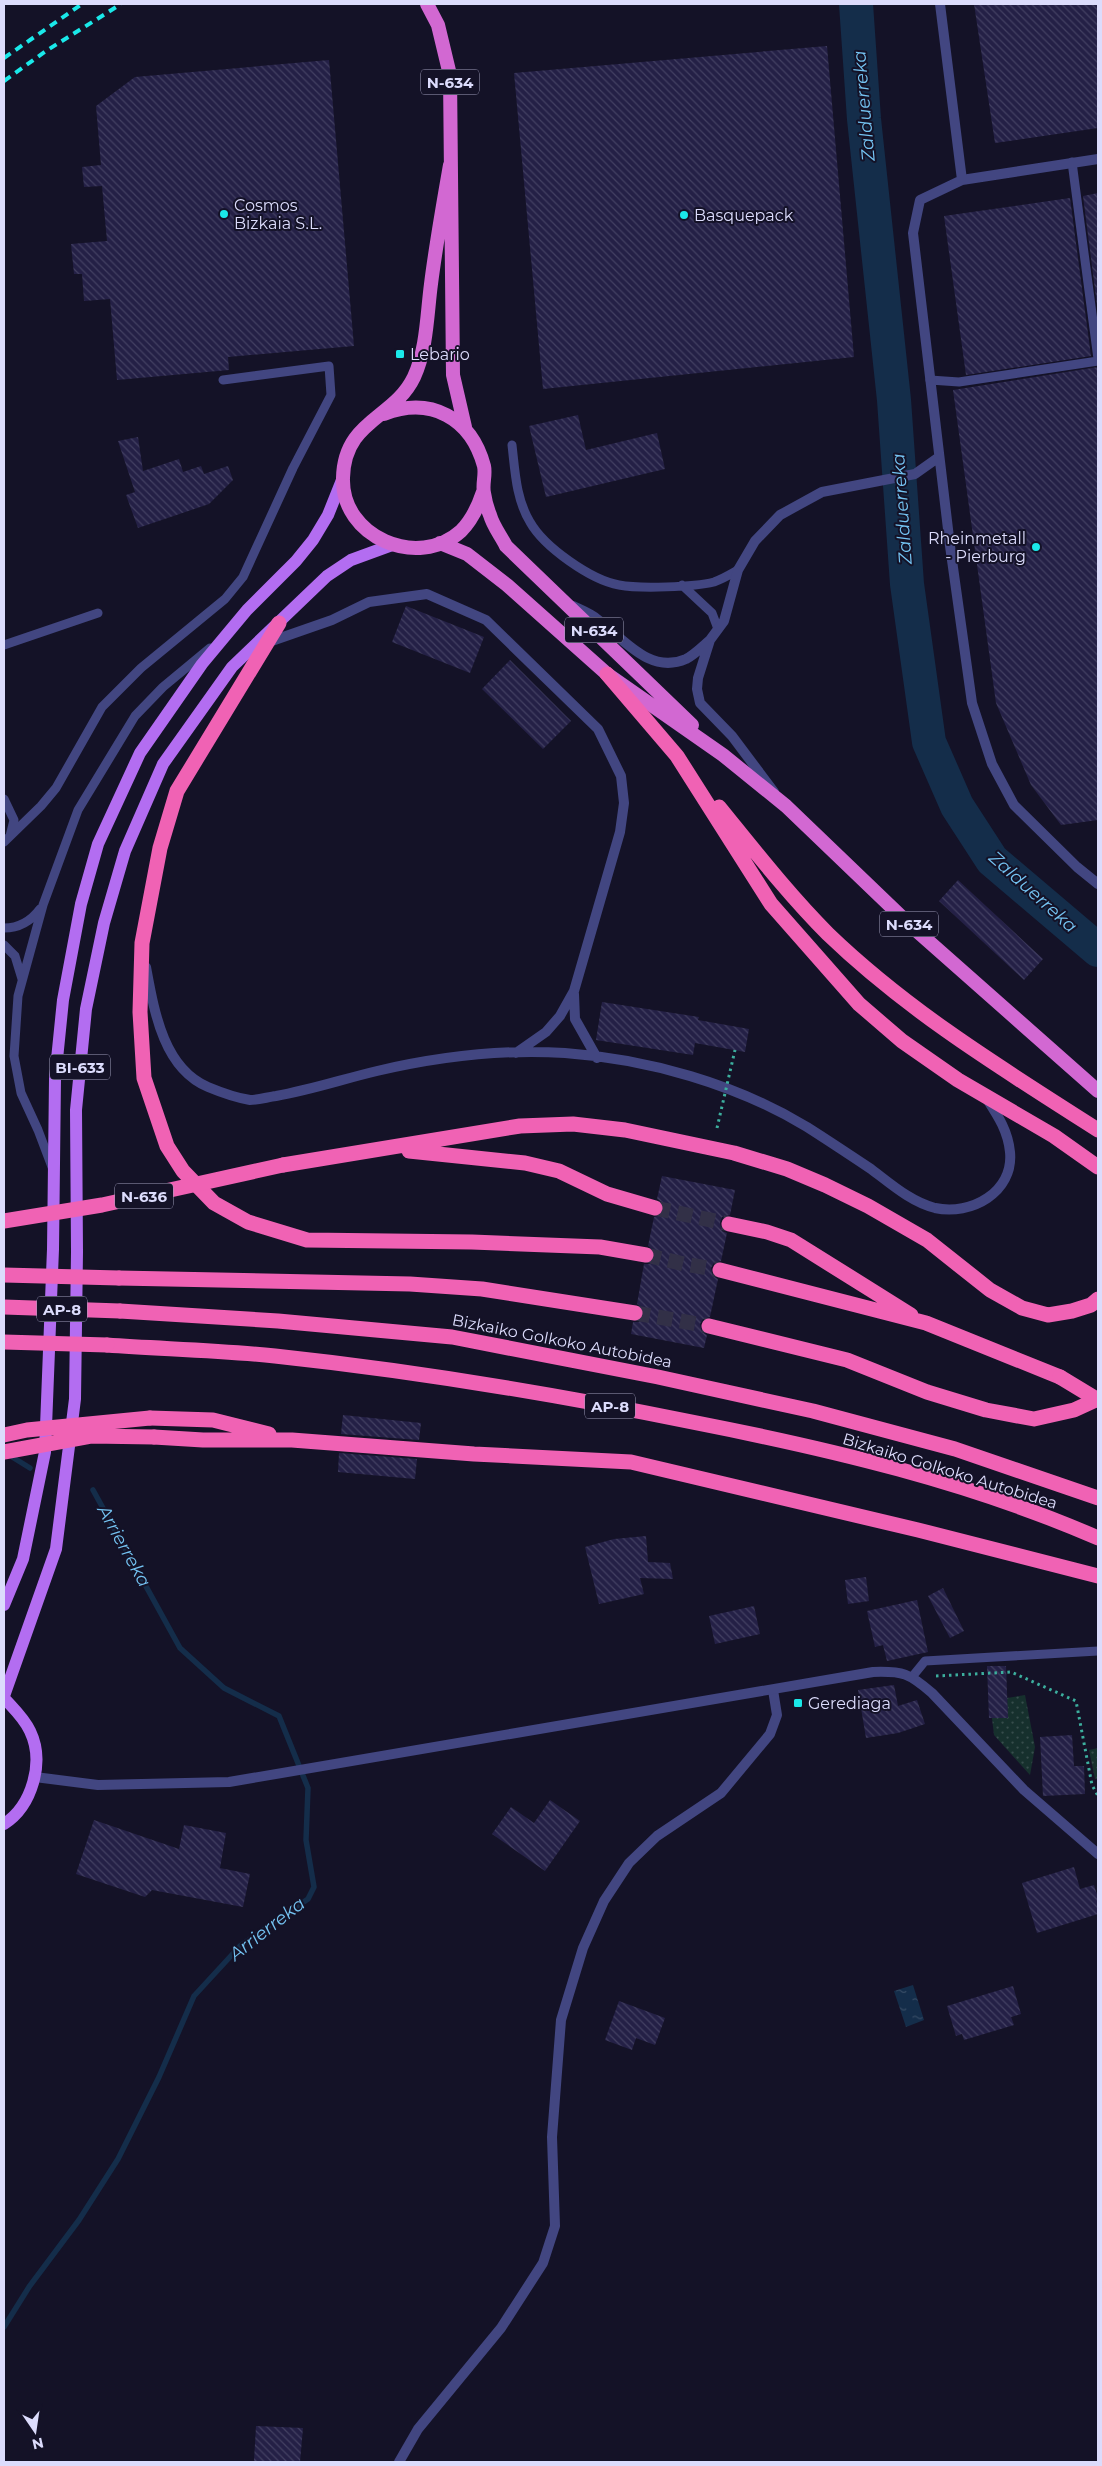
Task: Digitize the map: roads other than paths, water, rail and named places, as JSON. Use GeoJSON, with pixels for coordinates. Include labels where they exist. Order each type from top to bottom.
{"type":"FeatureCollection","features":[{"type":"Feature","properties":{"kind":"highway","name":"N-634"},"geometry":{"type":"LineString","coordinates":[[428,4],[438,25],[450,75],[453,375],[464,428]]}},
{"type":"Feature","properties":{"kind":"highway","name":"N-634"},"geometry":{"type":"LineString","coordinates":[[450,165],[439,223],[419,364],[404,392],[363,427],[351,443],[344,461],[342,480],[346,501],[357,520],[372,536],[392,545],[416,549],[440,543],[460,531],[475,514],[484,492]]}},
{"type":"Feature","properties":{"kind":"highway","name":"N-634"},"geometry":{"type":"LineString","coordinates":[[378,416],[400,408],[424,407],[446,414],[464,428],[478,447],[484,469],[484,492],[490,518],[506,546],[723,755]]}},
{"type":"Feature","properties":{"kind":"highway","name":"N-634"},"geometry":{"type":"LineString","coordinates":[[440,543],[467,554],[507,585],[607,674],[723,755],[786,806],[909,924],[1098,1090]]}},
{"type":"Feature","properties":{"kind":"highway"},"geometry":{"type":"LineString","coordinates":[[279,623],[177,792],[160,848],[142,943],[140,1012],[144,1078],[166,1146],[183,1171],[214,1203],[248,1222],[307,1240],[472,1242],[600,1247],[646,1255]]}},
{"type":"Feature","properties":{"kind":"highway"},"geometry":{"type":"LineString","coordinates":[[607,674],[787,889],[829,934],[919,1012],[1029,1088],[1098,1130]]}},
{"type":"Feature","properties":{"kind":"highway"},"geometry":{"type":"LineString","coordinates":[[677,756],[771,904],[859,1004],[902,1041],[986,1098],[1054,1136],[1098,1167]]}},
{"type":"Feature","properties":{"kind":"highway"},"geometry":{"type":"LineString","coordinates":[[360,1152],[520,1126],[574,1124],[626,1130],[734,1153],[787,1168],[825,1185],[868,1206],[927,1240],[990,1290],[1022,1308],[1048,1315],[1091,1305],[1098,1300]]}},
{"type":"Feature","properties":{"kind":"highway"},"geometry":{"type":"LineString","coordinates":[[360,1152],[414,1150],[525,1163],[559,1171],[607,1194],[655,1208]]}},
{"type":"Feature","properties":{"kind":"highway","name":"N-636"},"geometry":{"type":"LineString","coordinates":[[4,1221],[102,1205],[283,1165],[360,1152]]}},
{"type":"Feature","properties":{"kind":"highway"},"geometry":{"type":"LineString","coordinates":[[729,1224],[791,1240],[926,1323]]}},
{"type":"Feature","properties":{"kind":"highway"},"geometry":{"type":"LineString","coordinates":[[720,1270],[926,1323],[1060,1377],[1098,1399]]}},
{"type":"Feature","properties":{"kind":"highway"},"geometry":{"type":"LineString","coordinates":[[4,1275],[410,1284],[482,1289],[635,1313]]}},
{"type":"Feature","properties":{"kind":"highway","name":"Bizkaiko Golkoko Autobidea"},"geometry":{"type":"LineString","coordinates":[[4,1307],[120,1311],[278,1321],[452,1338],[593,1364],[813,1411],[946,1446],[1098,1498]]}},
{"type":"Feature","properties":{"kind":"highway"},"geometry":{"type":"LineString","coordinates":[[708,1326],[846,1360],[936,1394],[986,1410],[1034,1419],[1074,1410],[1098,1399]]}},
{"type":"Feature","properties":{"kind":"highway","name":"Bizkaiko Golkoko Autobidea"},"geometry":{"type":"LineString","coordinates":[[4,1342],[107,1345],[273,1356],[437,1377],[619,1407],[778,1439],[888,1467],[983,1496],[1098,1538]]}},
{"type":"Feature","properties":{"kind":"highway"},"geometry":{"type":"LineString","coordinates":[[4,1435],[27,1430],[150,1418],[213,1420],[292,1440]]}},
{"type":"Feature","properties":{"kind":"highway"},"geometry":{"type":"LineString","coordinates":[[4,1452],[91,1436],[154,1437],[203,1440],[292,1440],[474,1454],[631,1462],[918,1530],[1098,1576]]}},
{"type":"Feature","properties":{"kind":"main road","name":"BI-633"},"geometry":{"type":"LineString","coordinates":[[4,1604],[23,1559],[45,1452],[55,1079],[63,1000],[81,904],[98,844],[140,752],[202,664],[225,636],[313,540],[328,514],[342,480]]}},
{"type":"Feature","properties":{"kind":"main road","name":"BI-633"},"geometry":{"type":"LineString","coordinates":[[4,1824],[11,1820],[26,1800],[35,1777],[36,1755],[31,1733],[20,1713],[4,1697],[56,1549],[75,1399],[76,1110],[86,1009],[104,923],[125,851],[163,764],[232,666],[326,576],[351,560],[392,545]]}},
{"type":"Feature","properties":{"kind":"street"},"geometry":{"type":"LineString","coordinates":[[940,4],[962,180]]}},
{"type":"Feature","properties":{"kind":"street"},"geometry":{"type":"LineString","coordinates":[[1098,158],[962,180],[920,200],[913,233],[939,457],[972,703],[992,764],[1014,805],[1077,867],[1098,884]]}},
{"type":"Feature","properties":{"kind":"street"},"geometry":{"type":"LineString","coordinates":[[564,601],[596,617],[629,646],[652,661],[670,663],[687,658],[710,640],[724,621],[738,570],[756,540],[780,515],[822,492],[915,474],[939,457]]}},
{"type":"Feature","properties":{"kind":"street"},"geometry":{"type":"LineString","coordinates":[[266,643],[332,620],[369,602],[427,594],[486,620],[598,729],[621,776],[624,803],[620,832],[574,991],[560,1016],[546,1032],[516,1053]]}},
{"type":"Feature","properties":{"kind":"street"},"geometry":{"type":"LineString","coordinates":[[710,640],[698,678],[700,703],[732,736],[786,806]]}},
{"type":"Feature","properties":{"kind":"street"},"geometry":{"type":"LineString","coordinates":[[142,943],[158,1026],[180,1068],[206,1086],[251,1100],[307,1091],[377,1071],[487,1053],[565,1054],[632,1062],[687,1076],[746,1097],[804,1126],[912,1199],[937,1208],[964,1209],[982,1203],[996,1193],[1005,1178],[1011,1156],[1008,1138],[1002,1121],[986,1098]]}},
{"type":"Feature","properties":{"kind":"street"},"geometry":{"type":"LineString","coordinates":[[574,991],[575,1019],[597,1058]]}},
{"type":"Feature","properties":{"kind":"street"},"geometry":{"type":"LineString","coordinates":[[35,1777],[98,1784],[152,1785],[229,1782],[275,1776],[872,1672],[898,1671],[912,1677],[932,1693],[1024,1790],[1098,1854]]}},
{"type":"Feature","properties":{"kind":"street"},"geometry":{"type":"LineString","coordinates":[[399,2462],[418,2429],[501,2328],[543,2263],[555,2226],[552,2137],[562,2020],[583,1948],[604,1901],[629,1863],[657,1836],[721,1793],[770,1734],[777,1716],[773,1690]]}},
{"type":"Feature","properties":{"kind":"lane"},"geometry":{"type":"LineString","coordinates":[[930,380],[959,382],[1098,360],[1072,162]]}},
{"type":"Feature","properties":{"kind":"lane"},"geometry":{"type":"LineString","coordinates":[[7,839],[41,806],[56,788],[102,708],[141,668],[225,599],[243,577],[293,468],[331,395],[329,366],[223,380]]}},
{"type":"Feature","properties":{"kind":"lane"},"geometry":{"type":"LineString","coordinates":[[512,445],[520,503],[530,524],[543,539],[592,575],[618,585],[682,585],[716,581],[738,570]]}},
{"type":"Feature","properties":{"kind":"lane"},"geometry":{"type":"LineString","coordinates":[[682,585],[701,600],[712,613],[718,629]]}},
{"type":"Feature","properties":{"kind":"lane"},"geometry":{"type":"LineString","coordinates":[[4,644],[98,613]]}},
{"type":"Feature","properties":{"kind":"lane"},"geometry":{"type":"LineString","coordinates":[[54,1172],[38,1130],[20,1093],[14,1056],[18,996],[43,905],[78,810],[135,716],[163,687],[225,636]]}},
{"type":"Feature","properties":{"kind":"lane"},"geometry":{"type":"LineString","coordinates":[[4,799],[14,820],[7,839]]}},
{"type":"Feature","properties":{"kind":"lane"},"geometry":{"type":"LineString","coordinates":[[4,928],[18,926],[33,918],[43,905]]}},
{"type":"Feature","properties":{"kind":"lane"},"geometry":{"type":"LineString","coordinates":[[4,945],[15,956],[23,981]]}},
{"type":"Feature","properties":{"kind":"lane"},"geometry":{"type":"LineString","coordinates":[[912,1677],[925,1661],[1098,1650]]}},
{"type":"Feature","properties":{"kind":"water"},"geometry":{"type":"Polygon","coordinates":[[[913,1985],[924,2020],[906,2027],[894,1991],[913,1985]]]}},
{"type":"Feature","properties":{"kind":"waterway","name":"Zalduerreka"},"geometry":{"type":"LineString","coordinates":[[856,4],[864,119],[894,400],[907,584],[929,742],[957,806],[992,860],[1098,950]]}},
{"type":"Feature","properties":{"kind":"waterway","name":"Arrierreka"},"geometry":{"type":"LineString","coordinates":[[9,1455],[30,1468]]}},
{"type":"Feature","properties":{"kind":"waterway","name":"Arrierreka"},"geometry":{"type":"LineString","coordinates":[[4,2327],[29,2287],[79,2220],[118,2159],[159,2077],[194,1996],[240,1946],[308,1899],[314,1887],[306,1840],[308,1788],[279,1716],[224,1688],[180,1648],[93,1490]]}},
{"type":"Feature","properties":{"kind":"tunnel"},"geometry":{"type":"LineString","coordinates":[[655,1208],[729,1224]]}},
{"type":"Feature","properties":{"kind":"tunnel"},"geometry":{"type":"LineString","coordinates":[[646,1255],[720,1270]]}},
{"type":"Feature","properties":{"kind":"tunnel"},"geometry":{"type":"LineString","coordinates":[[635,1313],[709,1326]]}},
{"type":"Feature","properties":{"kind":"railway"},"geometry":{"type":"LineString","coordinates":[[4,58],[82,4]]}},
{"type":"Feature","properties":{"kind":"railway"},"geometry":{"type":"LineString","coordinates":[[4,81],[46,51],[121,4]]}},
{"type":"Feature","properties":{"kind":"place","name":"Cosmos Bizkaia S.L."},"geometry":{"type":"Point","coordinates":[224,214]}},
{"type":"Feature","properties":{"kind":"place","name":"Basquepack"},"geometry":{"type":"Point","coordinates":[684,215]}},
{"type":"Feature","properties":{"kind":"place","name":"Lebario"},"geometry":{"type":"Point","coordinates":[400,354]}},
{"type":"Feature","properties":{"kind":"place","name":"Rheinmetall - Pierburg"},"geometry":{"type":"Point","coordinates":[1036,547]}},
{"type":"Feature","properties":{"kind":"place","name":"Gerediaga"},"geometry":{"type":"Point","coordinates":[798,1703]}}]}
